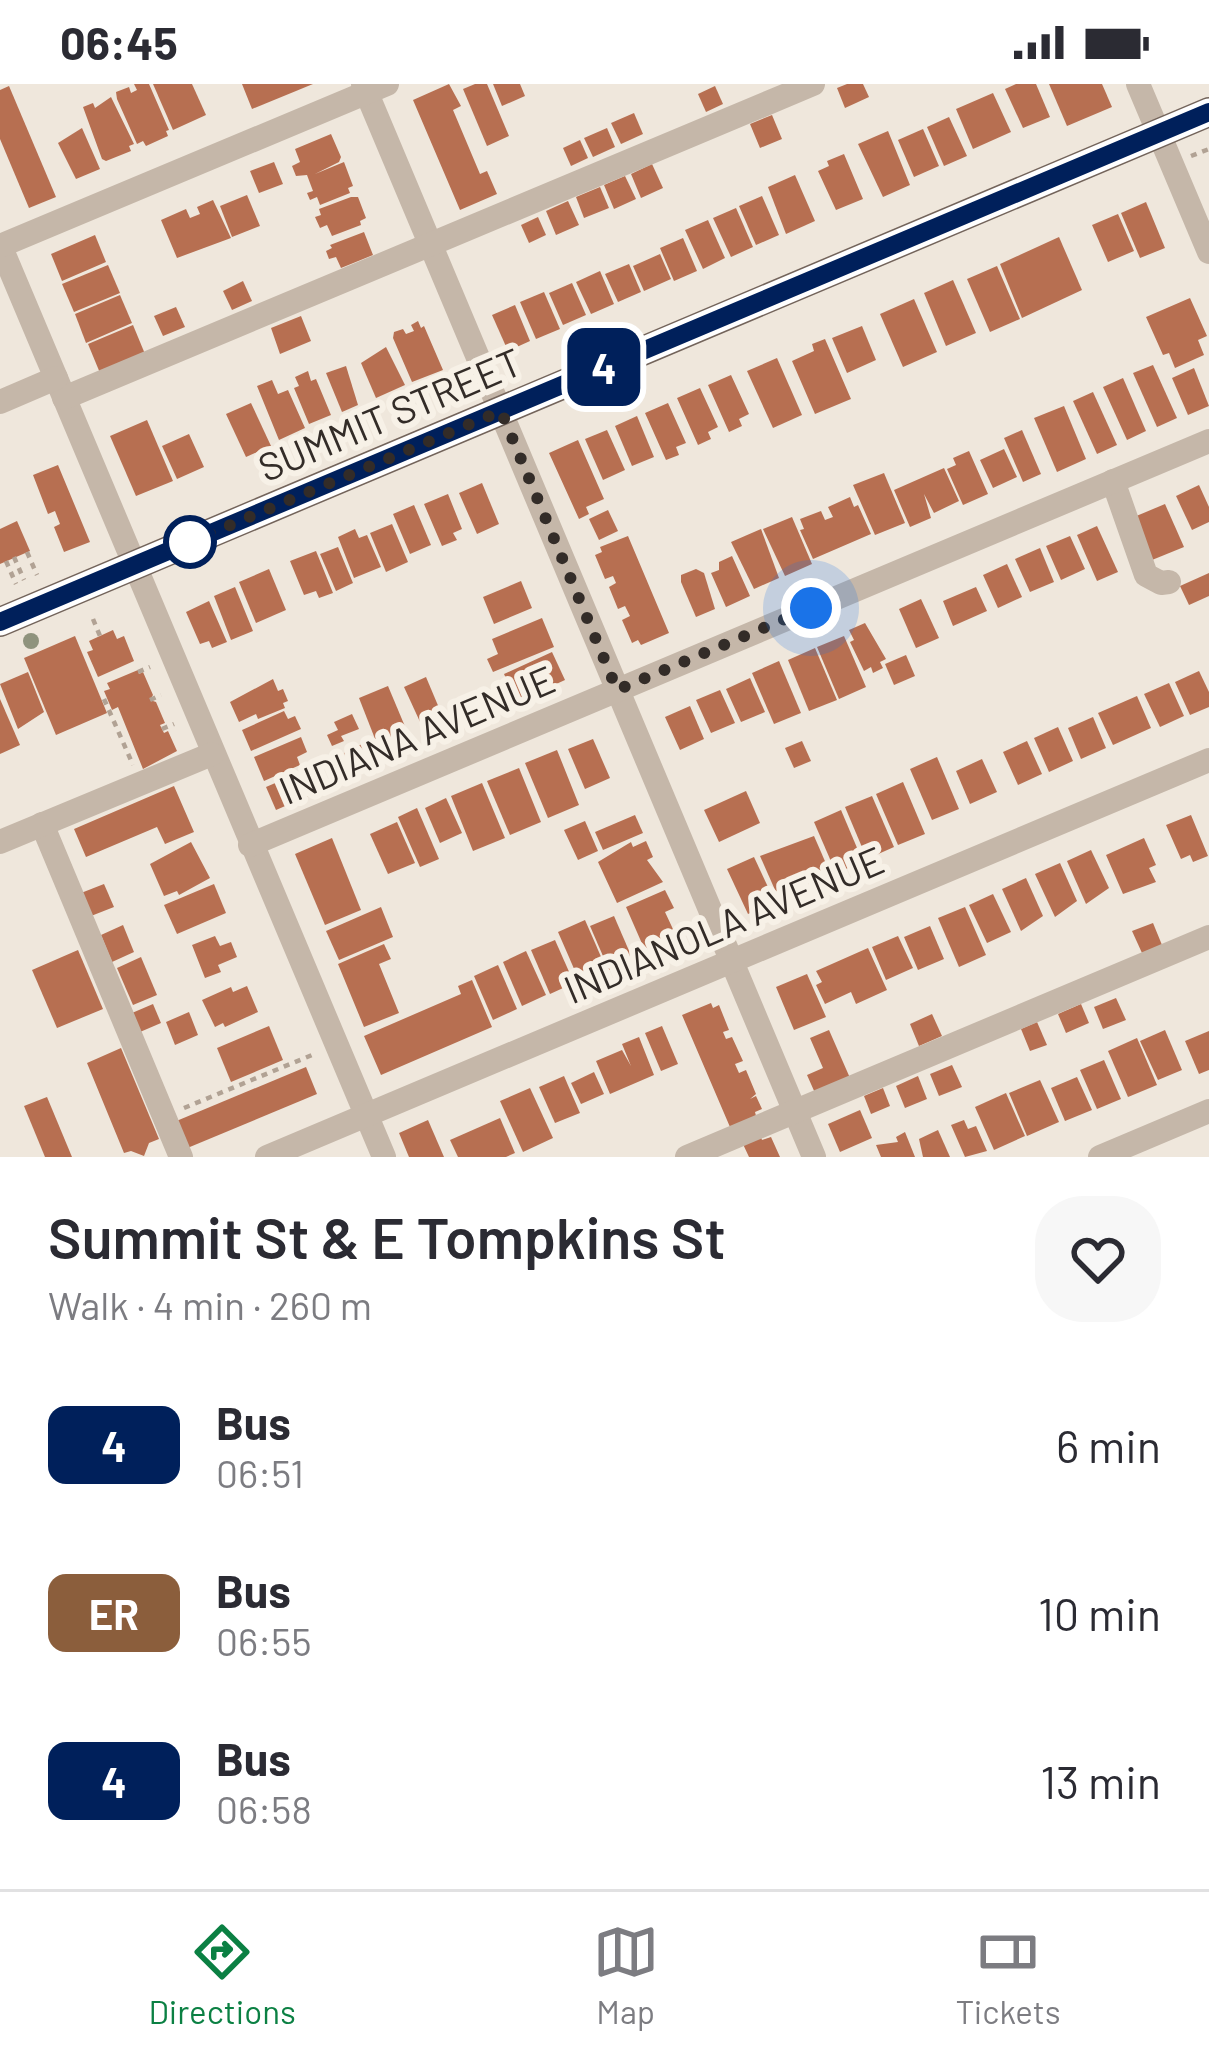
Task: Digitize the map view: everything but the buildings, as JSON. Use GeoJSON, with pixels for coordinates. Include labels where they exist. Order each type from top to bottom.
{"type":"FeatureCollection","features":[{"type":"Feature","properties":{"kind":"main road","name":"SUMMIT STREET"},"geometry":{"type":"LineString","coordinates":[[0,622],[1209,112]]}},
{"type":"Feature","properties":{"kind":"street"},"geometry":{"type":"LineString","coordinates":[[0,402],[60,388],[431,244],[813,84]]}},
{"type":"Feature","properties":{"kind":"street"},"geometry":{"type":"LineString","coordinates":[[1138,84],[1209,252]]}},
{"type":"Feature","properties":{"kind":"street"},"geometry":{"type":"LineString","coordinates":[[384,1157],[0,246],[372,87],[431,244],[814,1157]]}},
{"type":"Feature","properties":{"kind":"street","name":"INDIANA AVENUE"},"geometry":{"type":"LineString","coordinates":[[250,845],[1209,441]]}},
{"type":"Feature","properties":{"kind":"street"},"geometry":{"type":"LineString","coordinates":[[1113,481],[1147,575],[1161,584],[1169,582]]}},
{"type":"Feature","properties":{"kind":"street"},"geometry":{"type":"LineString","coordinates":[[0,842],[212,754]]}},
{"type":"Feature","properties":{"kind":"street","name":"INDIANOLA AVENUE"},"geometry":{"type":"LineString","coordinates":[[267,1157],[1209,760]]}},
{"type":"Feature","properties":{"kind":"street"},"geometry":{"type":"LineString","coordinates":[[42,824],[181,1157]]}},
{"type":"Feature","properties":{"kind":"street"},"geometry":{"type":"LineString","coordinates":[[687,1157],[1209,937]]}},
{"type":"Feature","properties":{"kind":"street"},"geometry":{"type":"LineString","coordinates":[[1100,1157],[1209,1112]]}},
{"type":"Feature","properties":{"kind":"path"},"geometry":{"type":"LineString","coordinates":[[27,552],[37,575]]}},
{"type":"Feature","properties":{"kind":"path"},"geometry":{"type":"LineString","coordinates":[[14,557],[24,580]]}},
{"type":"Feature","properties":{"kind":"path"},"geometry":{"type":"LineString","coordinates":[[6,561],[16,584]]}},
{"type":"Feature","properties":{"kind":"path"},"geometry":{"type":"LineString","coordinates":[[93,619],[100,636]]}},
{"type":"Feature","properties":{"kind":"path"},"geometry":{"type":"LineString","coordinates":[[138,672],[150,667]]}},
{"type":"Feature","properties":{"kind":"path"},"geometry":{"type":"LineString","coordinates":[[150,700],[161,695]]}},
{"type":"Feature","properties":{"kind":"path"},"geometry":{"type":"LineString","coordinates":[[104,699],[141,783]]}},
{"type":"Feature","properties":{"kind":"path"},"geometry":{"type":"LineString","coordinates":[[162,729],[174,724]]}},
{"type":"Feature","properties":{"kind":"path"},"geometry":{"type":"LineString","coordinates":[[164,1117],[312,1055]]}},
{"type":"Feature","properties":{"kind":"bus line","name":"4"},"geometry":{"type":"LineString","coordinates":[[0,622],[1209,112]]}},
{"type":"Feature","properties":{"kind":"route"},"geometry":{"type":"LineString","coordinates":[[190,542],[501,411],[617,690],[811,608]]}}]}
